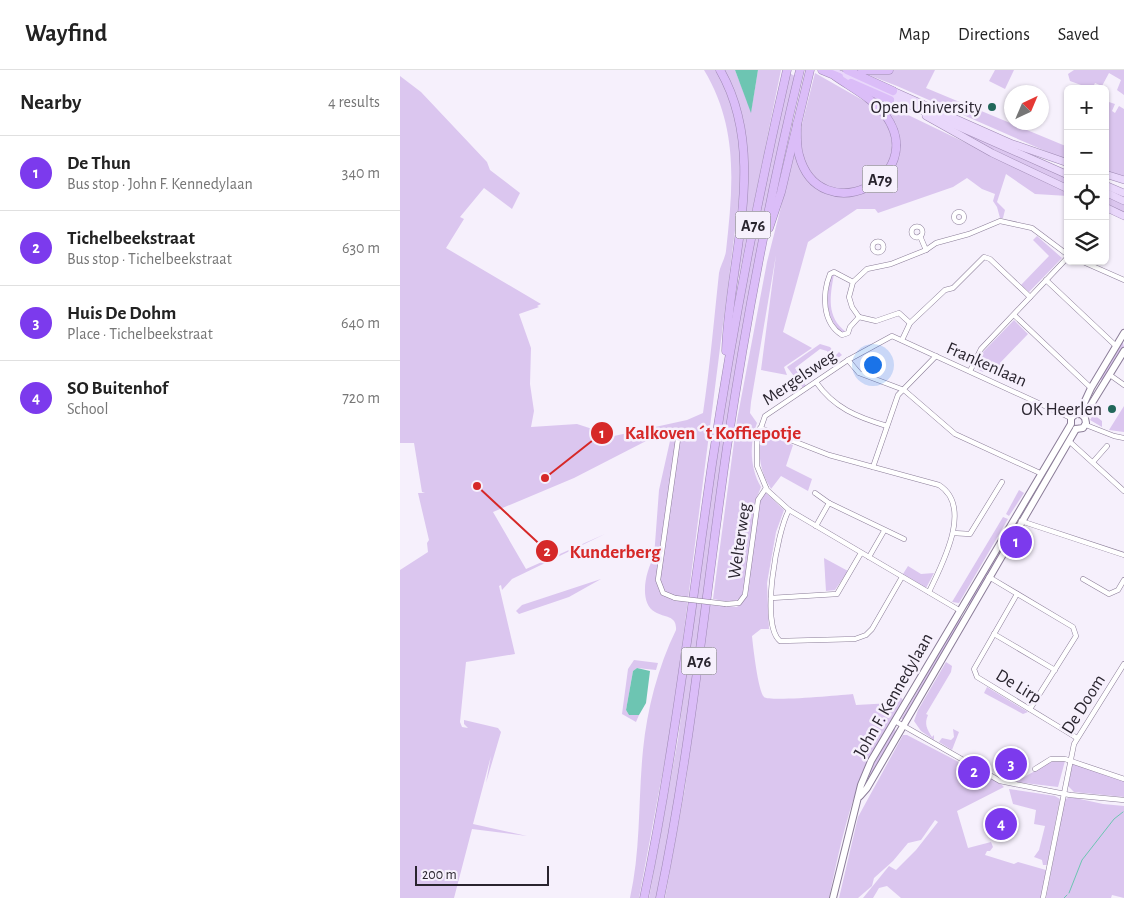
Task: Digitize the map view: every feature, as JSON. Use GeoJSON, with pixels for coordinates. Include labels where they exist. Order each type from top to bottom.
{"type":"FeatureCollection","features":[{"type":"Feature","properties":{"kind":"highway"},"geometry":{"type":"LineString","coordinates":[[720,70],[738,114],[744,163],[726,336],[725,379]]}},
{"type":"Feature","properties":{"kind":"highway","name":"A76"},"geometry":{"type":"LineString","coordinates":[[762,243],[774,217],[810,70]]}},
{"type":"Feature","properties":{"kind":"highway","name":"A79"},"geometry":{"type":"LineString","coordinates":[[822,70],[834,73],[890,100]]}},
{"type":"Feature","properties":{"kind":"highway"},"geometry":{"type":"LineString","coordinates":[[847,70],[893,91]]}},
{"type":"Feature","properties":{"kind":"highway"},"geometry":{"type":"LineString","coordinates":[[862,70],[889,70]]}},
{"type":"Feature","properties":{"kind":"highway","name":"A76"},"geometry":{"type":"LineString","coordinates":[[644,898],[682,684],[725,379],[755,216],[787,71]]}},
{"type":"Feature","properties":{"kind":"highway","name":"A76"},"geometry":{"type":"LineString","coordinates":[[660,898],[684,773],[730,432],[762,243],[799,73]]}},
{"type":"Feature","properties":{"kind":"highway","name":"A79"},"geometry":{"type":"LineString","coordinates":[[797,124],[798,152],[802,165],[813,180],[825,188],[843,193],[859,192],[872,186],[887,172],[893,158],[895,146],[894,132],[890,122],[872,102],[834,73]]}},
{"type":"Feature","properties":{"kind":"main road","name":"A79"},"geometry":{"type":"LineString","coordinates":[[834,73],[986,139]]}},
{"type":"Feature","properties":{"kind":"main road"},"geometry":{"type":"LineString","coordinates":[[893,91],[1064,166]]}},
{"type":"Feature","properties":{"kind":"main road","name":"A79"},"geometry":{"type":"LineString","coordinates":[[890,100],[986,139]]}},
{"type":"Feature","properties":{"kind":"main road","name":"A79"},"geometry":{"type":"LineString","coordinates":[[926,116],[992,153],[1064,187]]}},
{"type":"Feature","properties":{"kind":"main road"},"geometry":{"type":"LineString","coordinates":[[986,139],[1066,175]]}},
{"type":"Feature","properties":{"kind":"main road"},"geometry":{"type":"LineString","coordinates":[[1010,143],[1064,162]]}},
{"type":"Feature","properties":{"kind":"main road"},"geometry":{"type":"LineString","coordinates":[[1108,175],[1124,180]]}},
{"type":"Feature","properties":{"kind":"main road"},"geometry":{"type":"LineString","coordinates":[[1109,187],[1124,193]]}},
{"type":"Feature","properties":{"kind":"main road"},"geometry":{"type":"LineString","coordinates":[[1109,194],[1124,201]]}},
{"type":"Feature","properties":{"kind":"main road"},"geometry":{"type":"LineString","coordinates":[[1109,209],[1124,216]]}},
{"type":"Feature","properties":{"kind":"street"},"geometry":{"type":"LineString","coordinates":[[910,323],[899,314],[876,321],[859,316],[852,307],[849,297],[853,282],[867,269],[891,264],[926,250],[936,243],[990,226],[997,221],[1017,223],[1039,232],[1064,253]]}},
{"type":"Feature","properties":{"kind":"street"},"geometry":{"type":"LineString","coordinates":[[959,222],[963,234]]}},
{"type":"Feature","properties":{"kind":"street"},"geometry":{"type":"LineString","coordinates":[[920,236],[926,250]]}},
{"type":"Feature","properties":{"kind":"street"},"geometry":{"type":"LineString","coordinates":[[880,252],[884,264]]}},
{"type":"Feature","properties":{"kind":"street"},"geometry":{"type":"LineString","coordinates":[[902,340],[910,323],[945,290],[953,288],[984,257],[990,259],[1030,297]]}},
{"type":"Feature","properties":{"kind":"street"},"geometry":{"type":"LineString","coordinates":[[970,371],[980,349],[1064,260]]}},
{"type":"Feature","properties":{"kind":"street"},"geometry":{"type":"LineString","coordinates":[[1090,265],[1124,280]]}},
{"type":"Feature","properties":{"kind":"street"},"geometry":{"type":"LineString","coordinates":[[853,282],[834,272],[830,274],[824,298],[826,312],[832,326],[842,335],[848,333],[850,327],[859,316]]}},
{"type":"Feature","properties":{"kind":"street"},"geometry":{"type":"LineString","coordinates":[[1046,280],[1116,346]]}},
{"type":"Feature","properties":{"kind":"street"},"geometry":{"type":"LineString","coordinates":[[1014,315],[1092,388]]}},
{"type":"Feature","properties":{"kind":"street"},"geometry":{"type":"LineString","coordinates":[[1124,333],[1092,388],[1082,415],[1086,425],[1124,438]]}},
{"type":"Feature","properties":{"kind":"street","name":"Frankenlaan"},"geometry":{"type":"LineString","coordinates":[[890,337],[902,340],[970,371],[1071,421]]}},
{"type":"Feature","properties":{"kind":"street","name":"Mergelsweg"},"geometry":{"type":"LineString","coordinates":[[890,337],[848,360],[769,412],[760,428],[756,458],[766,488],[774,498],[789,510],[959,610]]}},
{"type":"Feature","properties":{"kind":"street"},"geometry":{"type":"LineString","coordinates":[[1086,425],[1083,428],[1076,429],[1071,421],[1082,415],[1124,351]]}},
{"type":"Feature","properties":{"kind":"street"},"geometry":{"type":"LineString","coordinates":[[873,467],[898,396],[936,356]]}},
{"type":"Feature","properties":{"kind":"street"},"geometry":{"type":"LineString","coordinates":[[848,360],[859,374],[904,390],[955,434],[1040,473]]}},
{"type":"Feature","properties":{"kind":"street"},"geometry":{"type":"LineString","coordinates":[[1110,375],[1124,385]]}},
{"type":"Feature","properties":{"kind":"street"},"geometry":{"type":"LineString","coordinates":[[816,382],[824,394],[843,410],[859,418],[887,426]]}},
{"type":"Feature","properties":{"kind":"street","name":"John F. Kennedylaan"},"geometry":{"type":"LineString","coordinates":[[833,898],[846,839],[861,785],[871,761],[1071,421]]}},
{"type":"Feature","properties":{"kind":"street"},"geometry":{"type":"LineString","coordinates":[[760,428],[829,455],[939,485],[944,488],[952,500],[953,533],[950,546],[929,592]]}},
{"type":"Feature","properties":{"kind":"street","name":"John F. Kennedylaan"},"geometry":{"type":"LineString","coordinates":[[859,797],[867,788],[1076,429]]}},
{"type":"Feature","properties":{"kind":"street","name":"Welterweg"},"geometry":{"type":"LineString","coordinates":[[678,439],[658,580],[663,593],[675,598],[726,604],[739,603],[745,595],[758,500],[766,488]]}},
{"type":"Feature","properties":{"kind":"street"},"geometry":{"type":"LineString","coordinates":[[1070,442],[1124,490]]}},
{"type":"Feature","properties":{"kind":"street"},"geometry":{"type":"LineString","coordinates":[[1093,462],[1107,446]]}},
{"type":"Feature","properties":{"kind":"street"},"geometry":{"type":"LineString","coordinates":[[953,533],[970,534],[1002,482]]}},
{"type":"Feature","properties":{"kind":"street"},"geometry":{"type":"LineString","coordinates":[[815,493],[829,503],[904,539]]}},
{"type":"Feature","properties":{"kind":"street"},"geometry":{"type":"LineString","coordinates":[[816,526],[829,503]]}},
{"type":"Feature","properties":{"kind":"street"},"geometry":{"type":"LineString","coordinates":[[789,510],[781,527],[771,579],[774,634],[782,642],[861,638],[872,629],[902,577]]}},
{"type":"Feature","properties":{"kind":"street"},"geometry":{"type":"LineString","coordinates":[[1014,518],[1124,555]]}},
{"type":"Feature","properties":{"kind":"street"},"geometry":{"type":"LineString","coordinates":[[869,557],[884,531]]}},
{"type":"Feature","properties":{"kind":"street"},"geometry":{"type":"LineString","coordinates":[[771,598],[837,594],[862,553]]}},
{"type":"Feature","properties":{"kind":"street"},"geometry":{"type":"LineString","coordinates":[[990,578],[1074,627],[1076,631],[1076,636],[1030,709]]}},
{"type":"Feature","properties":{"kind":"street"},"geometry":{"type":"LineString","coordinates":[[1083,579],[1112,594],[1118,590],[1124,580]]}},
{"type":"Feature","properties":{"kind":"street","name":"De Lirp"},"geometry":{"type":"LineString","coordinates":[[1017,594],[974,669],[974,674],[1077,738]]}},
{"type":"Feature","properties":{"kind":"street"},"geometry":{"type":"LineString","coordinates":[[959,610],[967,615]]}},
{"type":"Feature","properties":{"kind":"street"},"geometry":{"type":"LineString","coordinates":[[994,634],[1055,670]]}},
{"type":"Feature","properties":{"kind":"street","name":"De Doom"},"geometry":{"type":"LineString","coordinates":[[1043,898],[1070,760],[1077,738],[1124,664]]}},
{"type":"Feature","properties":{"kind":"street"},"geometry":{"type":"LineString","coordinates":[[895,721],[992,778],[1016,786],[1063,794],[1111,801],[1124,800]]}},
{"type":"Feature","properties":{"kind":"street","name":"De Doom"},"geometry":{"type":"LineString","coordinates":[[1035,769],[1051,759],[1070,760]]}},
{"type":"Feature","properties":{"kind":"street"},"geometry":{"type":"LineString","coordinates":[[1070,760],[1124,779]]}},
{"type":"Feature","properties":{"kind":"shaded area"},"geometry":{"type":"Polygon","coordinates":[[[704,70],[717,70],[735,118],[740,148],[739,199],[673,717],[639,898],[630,898],[636,861],[641,769],[645,735],[650,704],[659,673],[676,630],[675,622],[672,619],[655,612],[650,607],[645,594],[646,577],[654,557],[659,490],[672,432],[648,440],[574,478],[493,512],[526,569],[605,534],[512,579],[502,590],[501,585],[499,586],[515,654],[466,662],[460,722],[462,727],[468,728],[464,724],[464,720],[498,728],[501,732],[486,783],[491,756],[473,824],[527,836],[472,829],[454,898],[400,898],[400,570],[428,552],[427,543],[429,540],[418,493],[425,493],[422,492],[414,443],[400,443],[400,76],[421,92],[487,162],[490,170],[520,193],[512,209],[484,188],[460,217],[464,219],[446,248],[541,304],[537,306],[539,307],[519,314],[531,348],[530,384],[534,411],[531,427],[577,424],[614,436],[687,420],[703,413],[719,273],[726,251],[731,181],[731,158],[723,114],[704,70]]]}},
{"type":"Feature","properties":{"kind":"shaded area"},"geometry":{"type":"Polygon","coordinates":[[[724,70],[735,70],[751,111],[758,70],[781,70],[734,300],[742,213],[743,153],[740,124],[734,96],[724,70]]]}},
{"type":"Feature","properties":{"kind":"shaded area"},"geometry":{"type":"Polygon","coordinates":[[[735,70],[758,70],[751,113],[735,70]]]}},
{"type":"Feature","properties":{"kind":"shaded area"},"geometry":{"type":"Polygon","coordinates":[[[935,70],[926,88],[1004,120],[1004,130],[1027,130],[1064,145],[1064,159],[897,86],[861,72],[935,70]]]}},
{"type":"Feature","properties":{"kind":"shaded area"},"geometry":{"type":"Polygon","coordinates":[[[995,70],[1014,70],[1007,85],[1004,85],[1004,88],[989,81],[995,70]]]}},
{"type":"Feature","properties":{"kind":"shaded area"},"geometry":{"type":"Polygon","coordinates":[[[1074,70],[1124,70],[1124,95],[1117,90],[1121,80],[1109,73],[1103,85],[1095,83],[1094,85],[1081,85],[1070,81],[1068,74],[1074,70]]]}},
{"type":"Feature","properties":{"kind":"shaded area"},"geometry":{"type":"Polygon","coordinates":[[[789,73],[795,76],[762,233],[676,801],[657,898],[649,898],[678,739],[707,512],[744,286],[789,73]]]}},
{"type":"Feature","properties":{"kind":"shaded area"},"geometry":{"type":"Polygon","coordinates":[[[815,73],[866,102],[875,99],[1064,190],[1064,196],[1035,194],[1006,174],[997,202],[1005,210],[1003,218],[1000,218],[993,201],[995,194],[982,189],[967,178],[953,187],[878,213],[875,209],[857,209],[808,242],[783,332],[812,348],[784,367],[787,375],[761,370],[776,255],[750,413],[757,423],[754,431],[752,456],[757,480],[761,487],[755,502],[745,588],[740,599],[729,602],[713,599],[737,420],[767,262],[815,73]]]}},
{"type":"Feature","properties":{"kind":"shaded area"},"geometry":{"type":"Polygon","coordinates":[[[1109,102],[1115,104],[1112,111],[1115,113],[1119,106],[1124,109],[1124,177],[1109,173],[1109,102]]]}},
{"type":"Feature","properties":{"kind":"shaded area"},"geometry":{"type":"Polygon","coordinates":[[[958,130],[1064,176],[1064,184],[967,137],[958,130]]]}},
{"type":"Feature","properties":{"kind":"shaded area"},"geometry":{"type":"Polygon","coordinates":[[[1109,196],[1124,203],[1124,213],[1109,206],[1109,196]]]}},
{"type":"Feature","properties":{"kind":"shaded area"},"geometry":{"type":"Polygon","coordinates":[[[1037,236],[1062,258],[1029,292],[1021,285],[1049,256],[1033,240],[1037,236]]]}},
{"type":"Feature","properties":{"kind":"shaded area"},"geometry":{"type":"Polygon","coordinates":[[[834,274],[831,306],[835,320],[846,332],[841,333],[829,313],[828,306],[830,276],[834,274]]]}},
{"type":"Feature","properties":{"kind":"shaded area"},"geometry":{"type":"Polygon","coordinates":[[[1014,320],[1028,334],[1000,363],[1023,386],[988,371],[983,372],[977,369],[982,353],[1014,320]]]}},
{"type":"Feature","properties":{"kind":"shaded area"},"geometry":{"type":"Polygon","coordinates":[[[1122,338],[1124,348],[1104,382],[1099,378],[1122,338]]]}},
{"type":"Feature","properties":{"kind":"shaded area"},"geometry":{"type":"Polygon","coordinates":[[[820,344],[830,347],[836,355],[839,352],[842,355],[834,361],[827,351],[820,349],[795,368],[806,386],[803,388],[787,367],[820,344]]]}},
{"type":"Feature","properties":{"kind":"shaded area"},"geometry":{"type":"Polygon","coordinates":[[[1124,406],[1124,432],[1109,430],[1124,406]]]}},
{"type":"Feature","properties":{"kind":"shaded area"},"geometry":{"type":"Polygon","coordinates":[[[1096,410],[1097,417],[1102,421],[1102,427],[1090,420],[1096,410]]]}},
{"type":"Feature","properties":{"kind":"shaded area"},"geometry":{"type":"Polygon","coordinates":[[[763,432],[793,445],[786,466],[812,479],[808,491],[781,476],[771,489],[760,461],[760,441],[761,433],[763,432]]]}},
{"type":"Feature","properties":{"kind":"shaded area"},"geometry":{"type":"Polygon","coordinates":[[[1067,433],[1071,436],[1024,514],[1022,514],[1020,512],[1067,433]]]}},
{"type":"Feature","properties":{"kind":"shaded area"},"geometry":{"type":"Polygon","coordinates":[[[1019,490],[1024,493],[1009,516],[1006,514],[1019,490]]]}},
{"type":"Feature","properties":{"kind":"shaded area"},"geometry":{"type":"Polygon","coordinates":[[[765,492],[784,510],[776,532],[767,583],[769,629],[761,629],[752,636],[758,678],[764,697],[791,699],[853,694],[856,705],[892,703],[898,694],[903,700],[862,775],[845,827],[829,898],[665,898],[685,788],[710,605],[737,607],[745,599],[759,499],[765,492]]]}},
{"type":"Feature","properties":{"kind":"shaded area"},"geometry":{"type":"Polygon","coordinates":[[[1003,517],[1008,519],[959,603],[952,602],[1003,517]]]}},
{"type":"Feature","properties":{"kind":"shaded area"},"geometry":{"type":"Polygon","coordinates":[[[1016,521],[1019,522],[970,606],[968,605],[967,604],[1016,521]]]}},
{"type":"Feature","properties":{"kind":"shaded area"},"geometry":{"type":"Polygon","coordinates":[[[824,558],[848,571],[835,590],[826,591],[824,558]]]}},
{"type":"Feature","properties":{"kind":"shaded area"},"geometry":{"type":"Polygon","coordinates":[[[908,566],[921,574],[934,573],[926,588],[903,574],[908,566]]]}},
{"type":"Feature","properties":{"kind":"shaded area"},"geometry":{"type":"Polygon","coordinates":[[[601,579],[569,597],[519,614],[516,611],[522,605],[601,579]]]}},
{"type":"Feature","properties":{"kind":"shaded area"},"geometry":{"type":"Polygon","coordinates":[[[960,617],[962,618],[904,719],[901,719],[960,617]]]}},
{"type":"Feature","properties":{"kind":"shaded area"},"geometry":{"type":"Polygon","coordinates":[[[634,660],[658,663],[656,670],[637,668],[633,671],[626,710],[629,715],[639,715],[636,722],[622,714],[628,669],[634,660]]]}},
{"type":"Feature","properties":{"kind":"shaded area"},"geometry":{"type":"Polygon","coordinates":[[[946,662],[952,666],[951,672],[926,714],[928,715],[927,726],[932,737],[934,735],[934,740],[921,731],[914,721],[918,710],[946,662]]]}},
{"type":"Feature","properties":{"kind":"shaded area"},"geometry":{"type":"Polygon","coordinates":[[[637,668],[650,671],[646,703],[639,715],[629,715],[626,710],[633,671],[637,668]]]}},
{"type":"Feature","properties":{"kind":"shaded area"},"geometry":{"type":"Polygon","coordinates":[[[987,687],[1028,712],[1023,714],[984,693],[987,687]]]}},
{"type":"Feature","properties":{"kind":"shaded area"},"geometry":{"type":"Polygon","coordinates":[[[893,729],[895,729],[896,733],[861,792],[867,776],[893,729]]]}},
{"type":"Feature","properties":{"kind":"shaded area"},"geometry":{"type":"Polygon","coordinates":[[[953,729],[959,732],[952,750],[939,742],[942,738],[951,740],[954,737],[953,729]]]}},
{"type":"Feature","properties":{"kind":"shaded area"},"geometry":{"type":"Polygon","coordinates":[[[903,735],[907,735],[1004,787],[957,811],[968,848],[991,842],[993,847],[985,855],[1014,864],[1018,862],[1046,870],[1041,898],[901,898],[887,886],[879,888],[873,898],[863,898],[889,866],[896,870],[916,850],[938,822],[935,820],[921,840],[908,843],[893,861],[874,878],[872,886],[858,898],[839,898],[858,817],[903,735]]]}},
{"type":"Feature","properties":{"kind":"shaded area"},"geometry":{"type":"Polygon","coordinates":[[[1053,761],[1065,761],[1058,787],[1015,782],[1053,761]]]}},
{"type":"Feature","properties":{"kind":"shaded area"},"geometry":{"type":"Polygon","coordinates":[[[1073,762],[1124,780],[1124,797],[1074,792],[1068,786],[1073,762]]]}},
{"type":"Feature","properties":{"kind":"shaded area"},"geometry":{"type":"Polygon","coordinates":[[[1009,789],[1055,796],[1060,799],[1047,865],[1043,865],[1042,860],[1034,857],[1039,850],[1045,826],[1034,824],[1036,810],[1013,804],[1009,789]]]}},
{"type":"Feature","properties":{"kind":"shaded area"},"geometry":{"type":"Polygon","coordinates":[[[1071,797],[1103,804],[1124,806],[1124,898],[1112,895],[1111,898],[1046,898],[1065,799],[1071,797]]]}},
{"type":"Feature","properties":{"kind":"waterway"},"geometry":{"type":"LineString","coordinates":[[1069,893],[1082,860],[1114,819],[1123,812]]}},
{"type":"Feature","properties":{"kind":"waterway"},"geometry":{"type":"LineString","coordinates":[[1064,898],[1067,895]]}},
{"type":"Feature","properties":{"kind":"place","name":"Open University"},"geometry":{"type":"Point","coordinates":[992,107]}},
{"type":"Feature","properties":{"kind":"place","name":"OK Heerlen"},"geometry":{"type":"Point","coordinates":[1112,409]}},
{"type":"Feature","properties":{"kind":"place","name":"Kalkoven ´t Koffiepotje"},"geometry":{"type":"Point","coordinates":[545,478]}},
{"type":"Feature","properties":{"kind":"place","name":"Kunderberg"},"geometry":{"type":"Point","coordinates":[477,486]}},
{"type":"Feature","properties":{"kind":"place","name":"De Thun"},"geometry":{"type":"Point","coordinates":[1016,542]}},
{"type":"Feature","properties":{"kind":"place","name":"Huis De Dohm"},"geometry":{"type":"Point","coordinates":[1011,764]}},
{"type":"Feature","properties":{"kind":"place","name":"Tichelbeekstraat"},"geometry":{"type":"Point","coordinates":[974,772]}},
{"type":"Feature","properties":{"kind":"place","name":"SO Buitenhof"},"geometry":{"type":"Point","coordinates":[1001,824]}}]}
